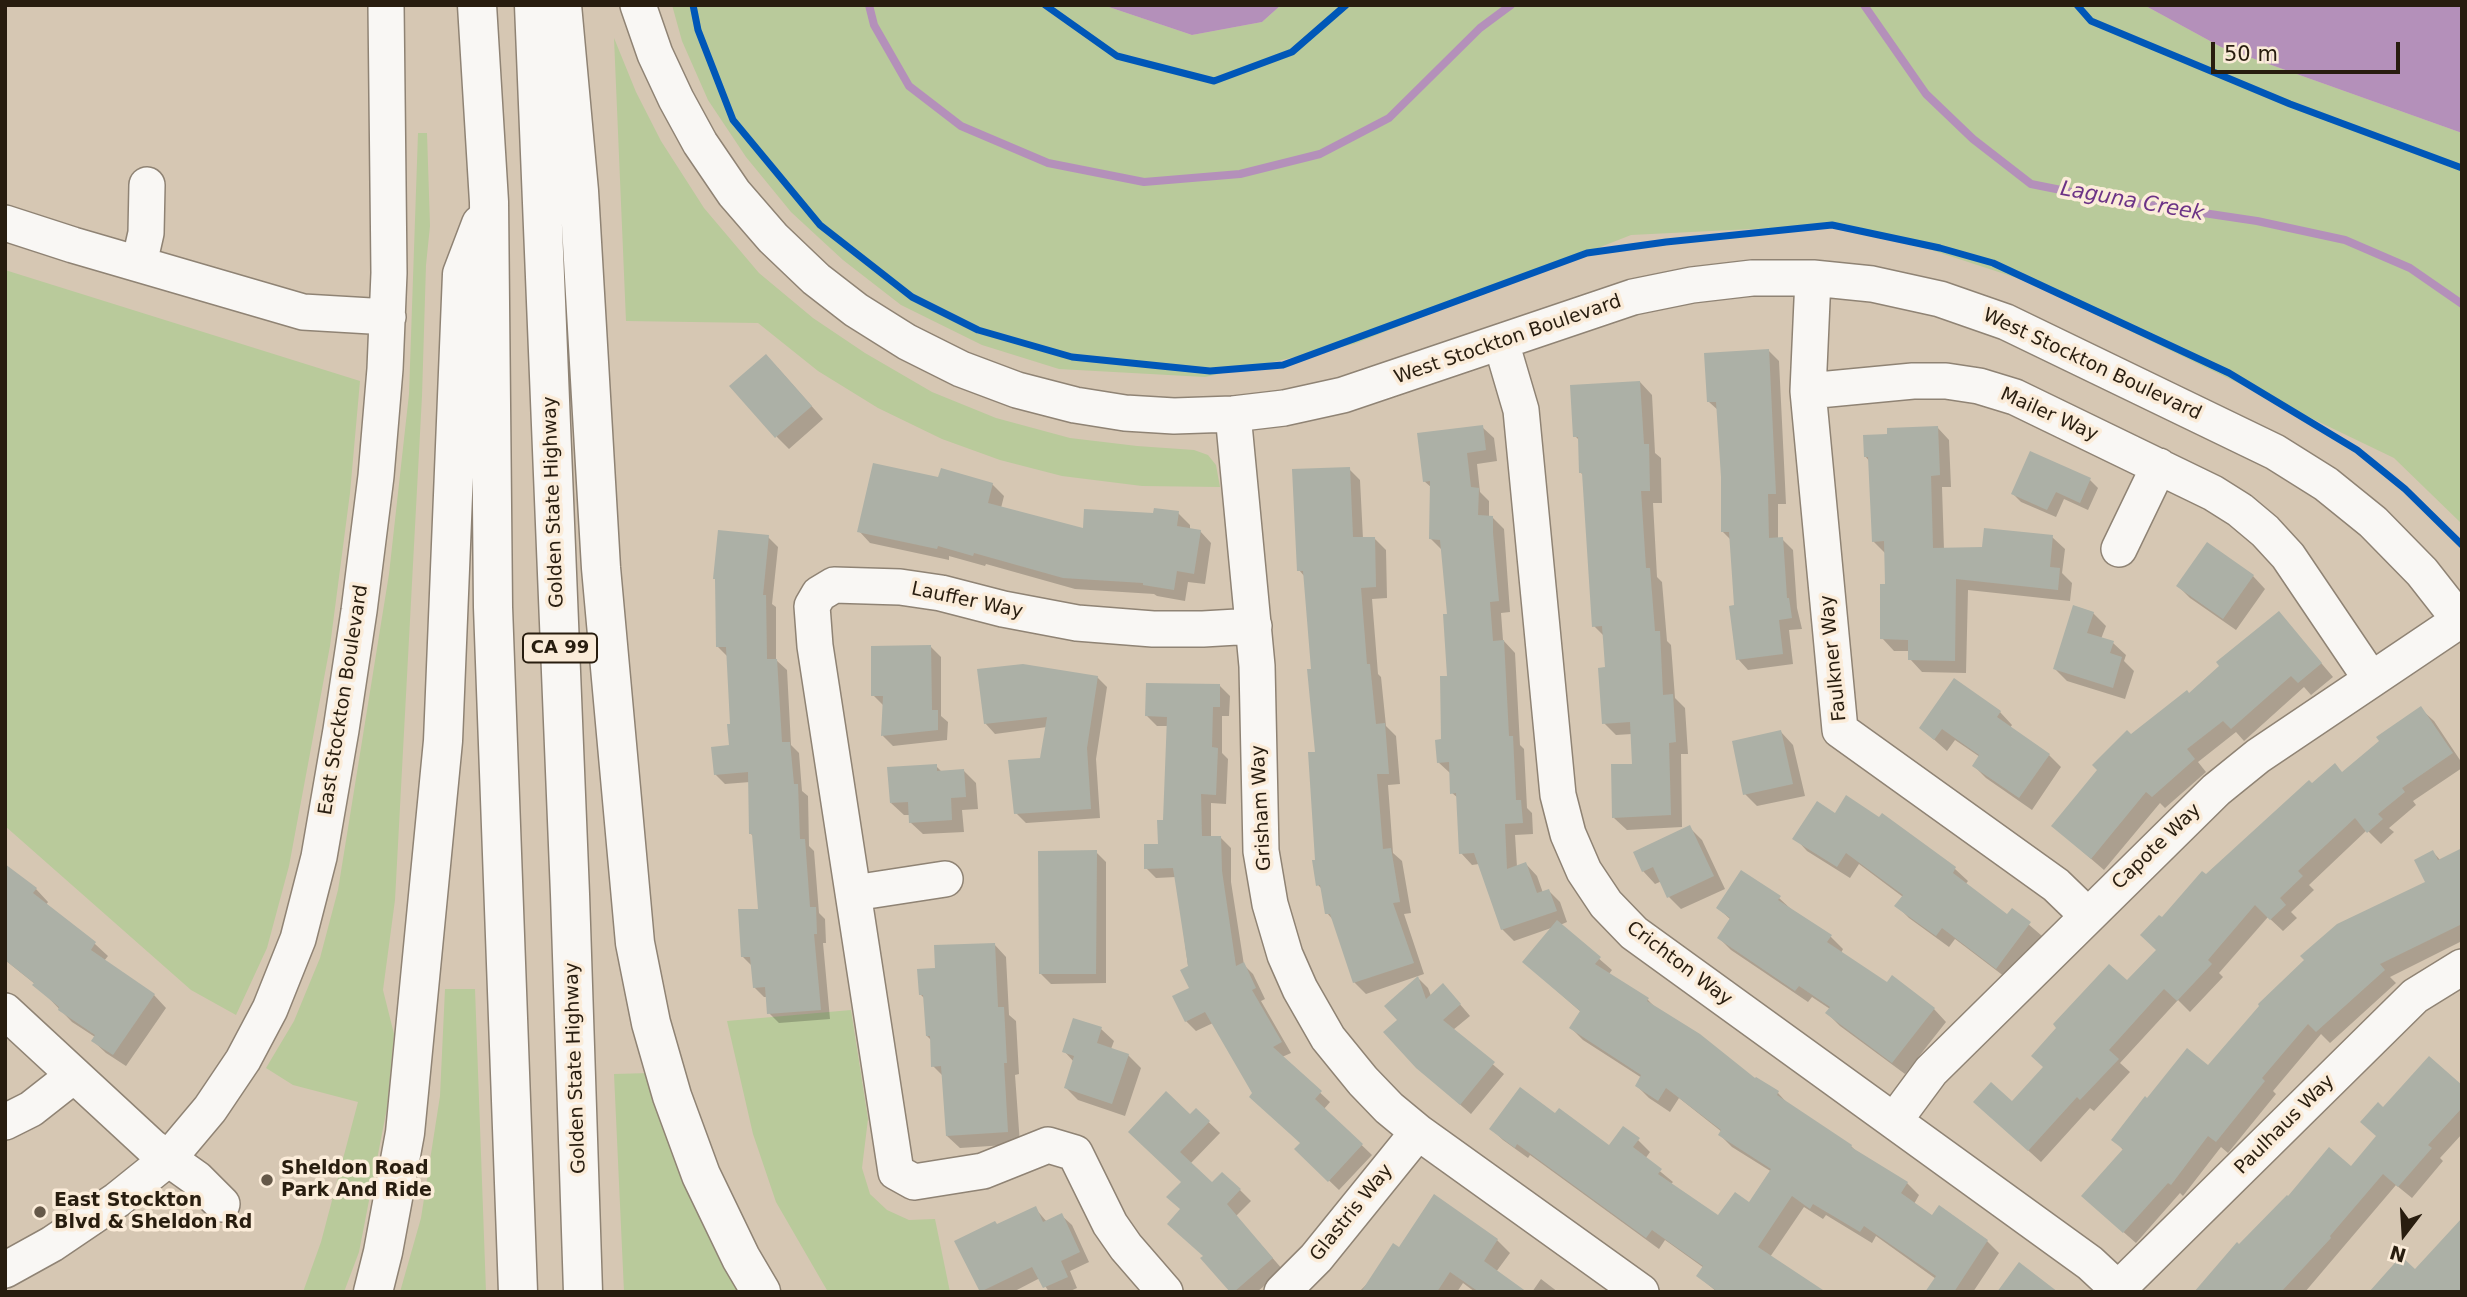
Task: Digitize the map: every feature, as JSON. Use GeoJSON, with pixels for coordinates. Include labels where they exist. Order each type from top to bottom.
{"type":"FeatureCollection","features":[{"type":"Feature","properties":{"kind":"highway","name":"CA 99"},"geometry":{"type":"LineString","coordinates":[[477,5],[489,202],[494,607],[518,1292]]}},
{"type":"Feature","properties":{"kind":"highway","name":"Golden State Highway"},"geometry":{"type":"LineString","coordinates":[[534,5],[570,894],[583,1292]]}},
{"type":"Feature","properties":{"kind":"highway"},"geometry":{"type":"LineString","coordinates":[[562,5],[579,191],[601,568],[635,943],[652,1023],[672,1096],[701,1175],[741,1258],[761,1292]]}},
{"type":"Feature","properties":{"kind":"highway"},"geometry":{"type":"LineString","coordinates":[[373,1292],[405,1133],[443,741],[462,274],[489,202]]}},
{"type":"Feature","properties":{"kind":"street","name":"East Stockton Boulevard"},"geometry":{"type":"LineString","coordinates":[[5,1269],[52,1244],[117,1200],[168,1159],[210,1108],[257,1034],[288,965],[307,907],[322,844],[359,611],[376,476],[388,317],[389,134],[386,5]]}},
{"type":"Feature","properties":{"kind":"street","name":"West Stockton Boulevard"},"geometry":{"type":"LineString","coordinates":[[638,5],[655,54],[700,143],[734,193],[773,238],[816,279],[856,310],[906,342],[961,369],[1017,390],[1075,405],[1125,413],[1174,416],[1233,414],[1284,408],[1343,395],[1633,297],[1692,285],[1752,278],[1813,278],[1872,284],[1940,299],[2006,322],[2275,452],[2326,485],[2373,522],[2422,572],[2461,621]]}},
{"type":"Feature","properties":{"kind":"street"},"geometry":{"type":"LineString","coordinates":[[139,264],[146,233],[148,185]]}},
{"type":"Feature","properties":{"kind":"street"},"geometry":{"type":"LineString","coordinates":[[5,223],[303,312],[388,317]]}},
{"type":"Feature","properties":{"kind":"street","name":"Faulkner Way"},"geometry":{"type":"LineString","coordinates":[[1813,278],[1808,391],[1840,730],[2056,885],[2087,915]]}},
{"type":"Feature","properties":{"kind":"street","name":"Crichton Way"},"geometry":{"type":"LineString","coordinates":[[1501,342],[1521,410],[1558,795],[1568,834],[1584,871],[1606,904],[1634,933],[2090,1263],[2116,1290]]}},
{"type":"Feature","properties":{"kind":"street","name":"Mailer Way"},"geometry":{"type":"LineString","coordinates":[[1808,391],[1913,381],[1946,381],[1979,386],[2015,397],[2222,498],[2265,531],[2288,556],[2371,679]]}},
{"type":"Feature","properties":{"kind":"street","name":"Grisham Way"},"geometry":{"type":"LineString","coordinates":[[1233,414],[1257,666],[1261,851],[1270,904],[1285,955],[1300,989],[1328,1038],[1363,1081],[1418,1132],[1641,1292]]}},
{"type":"Feature","properties":{"kind":"street"},"geometry":{"type":"LineString","coordinates":[[2119,549],[2159,466]]}},
{"type":"Feature","properties":{"kind":"street","name":"Lauffer Way"},"geometry":{"type":"LineString","coordinates":[[1165,1292],[1110,1224],[1074,1153],[1048,1144],[982,1171],[914,1182],[896,1172],[815,646],[812,606],[819,594],[834,585],[900,587],[941,593],[1003,610],[1077,623],[1153,629],[1254,626]]}},
{"type":"Feature","properties":{"kind":"street","name":"Capote Way"},"geometry":{"type":"LineString","coordinates":[[1894,1121],[1931,1071],[2216,790],[2258,756],[2461,621]]}},
{"type":"Feature","properties":{"kind":"street"},"geometry":{"type":"LineString","coordinates":[[854,893],[944,879]]}},
{"type":"Feature","properties":{"kind":"street","name":"Paulhaus Way"},"geometry":{"type":"LineString","coordinates":[[2116,1290],[2415,996],[2462,967]]}},
{"type":"Feature","properties":{"kind":"street"},"geometry":{"type":"LineString","coordinates":[[5,1011],[74,1076],[168,1159],[197,1179],[222,1204]]}},
{"type":"Feature","properties":{"kind":"street"},"geometry":{"type":"LineString","coordinates":[[5,1122],[31,1109],[74,1076]]}},
{"type":"Feature","properties":{"kind":"street","name":"Glastris Way"},"geometry":{"type":"LineString","coordinates":[[1282,1292],[1316,1258],[1418,1132]]}},
{"type":"Feature","properties":{"kind":"green space"},"geometry":{"type":"Polygon","coordinates":[[[672,5],[1103,5],[1192,35],[1262,22],[1281,5],[2144,5],[2221,47],[2462,133],[2462,524],[2394,458],[2026,281],[1901,240],[1832,225],[1631,235],[1354,344],[1205,377],[1059,369],[982,345],[901,305],[843,260],[791,212],[746,157],[708,100],[682,41],[672,5]]]}},
{"type":"Feature","properties":{"kind":"green space"},"geometry":{"type":"Polygon","coordinates":[[[614,38],[636,92],[661,141],[704,208],[759,273],[813,318],[865,353],[932,392],[996,418],[1070,438],[1194,450],[1208,455],[1216,465],[1220,487],[1142,486],[1062,476],[1000,460],[942,439],[878,408],[818,371],[758,323],[626,321],[614,38]]]}},
{"type":"Feature","properties":{"kind":"green space"},"geometry":{"type":"Polygon","coordinates":[[[418,133],[427,133],[430,226],[395,900],[383,990],[394,1034],[387,1108],[359,1252],[344,1292],[303,1292],[321,1242],[358,1102],[293,1085],[266,1068],[294,1021],[320,958],[338,890],[389,574],[409,394],[418,133]]]}},
{"type":"Feature","properties":{"kind":"green space"},"geometry":{"type":"Polygon","coordinates":[[[5,270],[360,381],[350,493],[330,646],[289,866],[267,948],[236,1015],[191,990],[5,826],[5,270]]]}},
{"type":"Feature","properties":{"kind":"green space"},"geometry":{"type":"Polygon","coordinates":[[[445,989],[475,989],[486,1292],[400,1292],[421,1218],[440,1096],[445,989]]]}},
{"type":"Feature","properties":{"kind":"green space"},"geometry":{"type":"Polygon","coordinates":[[[851,1010],[868,1119],[862,1168],[870,1194],[887,1210],[909,1220],[935,1219],[950,1292],[828,1292],[776,1202],[753,1134],[727,1021],[851,1010]]]}},
{"type":"Feature","properties":{"kind":"green space"},"geometry":{"type":"Polygon","coordinates":[[[650,1073],[744,1292],[624,1292],[614,1074],[650,1073]]]}},
{"type":"Feature","properties":{"kind":"shaded area"},"geometry":{"type":"Polygon","coordinates":[[[1103,5],[1281,5],[1262,22],[1192,35],[1103,5]]]}},
{"type":"Feature","properties":{"kind":"shaded area"},"geometry":{"type":"Polygon","coordinates":[[[2144,5],[2462,5],[2462,133],[2221,47],[2144,5]]]}},
{"type":"Feature","properties":{"kind":"building"},"geometry":{"type":"Polygon","coordinates":[[[1769,349],[1776,494],[1768,494],[1769,538],[1783,537],[1787,598],[1792,618],[1779,620],[1783,654],[1736,660],[1729,606],[1734,605],[1729,532],[1721,532],[1721,477],[1716,402],[1707,402],[1704,353],[1769,349]]]}},
{"type":"Feature","properties":{"kind":"building"},"geometry":{"type":"Polygon","coordinates":[[[766,354],[812,406],[775,438],[729,386],[766,354]]]}},
{"type":"Feature","properties":{"kind":"building"},"geometry":{"type":"Polygon","coordinates":[[[1640,381],[1644,444],[1649,444],[1650,491],[1641,491],[1646,568],[1650,568],[1655,631],[1660,631],[1663,695],[1673,694],[1676,742],[1669,743],[1671,815],[1612,818],[1611,764],[1632,764],[1630,722],[1602,724],[1598,668],[1605,667],[1602,626],[1592,627],[1582,473],[1579,473],[1578,437],[1573,437],[1570,385],[1640,381]]]}},
{"type":"Feature","properties":{"kind":"building"},"geometry":{"type":"Polygon","coordinates":[[[1483,425],[1486,450],[1467,453],[1471,487],[1479,488],[1478,515],[1493,516],[1499,601],[1490,602],[1493,641],[1504,640],[1509,736],[1513,736],[1516,800],[1521,800],[1523,823],[1505,824],[1507,869],[1526,862],[1537,893],[1549,889],[1557,911],[1501,930],[1474,853],[1459,854],[1456,793],[1450,794],[1449,762],[1437,763],[1435,740],[1441,739],[1440,676],[1447,676],[1443,614],[1447,614],[1440,540],[1429,539],[1430,481],[1423,482],[1417,433],[1483,425]]]}},
{"type":"Feature","properties":{"kind":"building"},"geometry":{"type":"Polygon","coordinates":[[[1938,426],[1940,475],[1931,476],[1933,548],[1982,547],[1984,528],[2053,535],[2050,567],[2060,568],[2058,590],[1956,579],[1955,661],[1908,660],[1908,640],[1880,639],[1880,584],[1885,584],[1884,541],[1872,542],[1868,457],[1864,457],[1863,435],[1887,434],[1887,428],[1938,426]]]}},
{"type":"Feature","properties":{"kind":"building"},"geometry":{"type":"Polygon","coordinates":[[[2030,451],[2091,478],[2080,503],[2056,492],[2047,510],[2011,494],[2030,451]]]}},
{"type":"Feature","properties":{"kind":"building"},"geometry":{"type":"Polygon","coordinates":[[[873,463],[938,477],[941,468],[993,483],[988,503],[1083,528],[1084,509],[1153,513],[1154,508],[1179,511],[1177,526],[1201,530],[1194,574],[1177,571],[1174,590],[1143,583],[1063,578],[974,553],[973,556],[938,546],[937,549],[857,532],[873,463]]]}},
{"type":"Feature","properties":{"kind":"building"},"geometry":{"type":"Polygon","coordinates":[[[1350,467],[1353,537],[1375,537],[1376,587],[1361,588],[1367,664],[1370,664],[1376,724],[1385,723],[1389,774],[1377,774],[1383,849],[1391,848],[1400,902],[1393,903],[1414,963],[1353,983],[1330,914],[1325,914],[1320,885],[1316,886],[1312,860],[1315,860],[1308,752],[1315,752],[1307,669],[1311,669],[1303,571],[1297,571],[1292,469],[1350,467]]]}},
{"type":"Feature","properties":{"kind":"building"},"geometry":{"type":"Polygon","coordinates":[[[718,530],[769,535],[763,595],[766,595],[767,659],[777,659],[782,742],[790,742],[794,784],[798,784],[800,839],[805,839],[810,907],[816,907],[817,934],[814,934],[821,1010],[767,1014],[765,987],[753,988],[750,957],[741,957],[738,909],[758,909],[752,834],[749,834],[748,772],[714,775],[711,747],[729,745],[727,724],[730,724],[726,647],[716,647],[713,579],[718,530]]]}},
{"type":"Feature","properties":{"kind":"building"},"geometry":{"type":"Polygon","coordinates":[[[2207,542],[2254,575],[2223,619],[2176,586],[2207,542]]]}},
{"type":"Feature","properties":{"kind":"building"},"geometry":{"type":"Polygon","coordinates":[[[2073,605],[2094,612],[2087,633],[2114,641],[2110,653],[2122,657],[2113,688],[2053,669],[2073,605]]]}},
{"type":"Feature","properties":{"kind":"building"},"geometry":{"type":"Polygon","coordinates":[[[2279,611],[2322,663],[2298,683],[2291,676],[2231,729],[2223,721],[2187,749],[2195,759],[2152,797],[2146,792],[2091,859],[2051,826],[2097,770],[2092,765],[2127,730],[2131,734],[2187,690],[2189,693],[2219,666],[2216,662],[2279,611]]]}},
{"type":"Feature","properties":{"kind":"building"},"geometry":{"type":"Polygon","coordinates":[[[931,645],[932,710],[938,710],[938,730],[881,736],[883,696],[871,696],[871,646],[931,645]]]}},
{"type":"Feature","properties":{"kind":"building"},"geometry":{"type":"Polygon","coordinates":[[[1023,664],[1098,676],[1087,748],[1091,809],[1014,814],[1008,760],[1040,758],[1047,717],[984,724],[977,669],[1023,664]]]}},
{"type":"Feature","properties":{"kind":"building"},"geometry":{"type":"Polygon","coordinates":[[[1954,678],[2001,711],[1997,717],[2050,754],[2019,798],[1972,766],[1979,755],[1942,729],[1934,740],[1919,728],[1954,678]]]}},
{"type":"Feature","properties":{"kind":"building"},"geometry":{"type":"Polygon","coordinates":[[[1146,683],[1220,684],[1220,707],[1213,707],[1212,747],[1218,748],[1216,795],[1201,794],[1202,836],[1221,836],[1222,871],[1236,966],[1244,962],[1256,988],[1252,990],[1282,1042],[1273,1047],[1322,1091],[1315,1099],[1363,1144],[1328,1182],[1294,1149],[1300,1143],[1249,1097],[1252,1093],[1205,1012],[1185,1022],[1172,996],[1189,988],[1180,970],[1188,966],[1173,868],[1144,869],[1144,844],[1158,844],[1157,820],[1163,820],[1167,717],[1145,716],[1146,683]]]}},
{"type":"Feature","properties":{"kind":"building"},"geometry":{"type":"Polygon","coordinates":[[[2421,706],[2453,753],[2402,788],[2405,792],[2378,814],[2383,819],[2367,833],[2355,818],[2298,871],[2303,876],[2280,898],[2286,905],[2270,920],[2255,905],[2208,960],[2212,964],[2177,1001],[2164,989],[2109,1050],[2119,1059],[2080,1100],[2077,1097],[2028,1151],[1973,1102],[1991,1082],[2012,1101],[2043,1067],[2031,1056],[2056,1028],[2053,1024],[2109,964],[2127,980],[2156,950],[2140,935],[2159,915],[2162,917],[2202,871],[2206,874],[2309,780],[2312,783],[2335,763],[2342,772],[2379,741],[2376,737],[2421,706]]]}},
{"type":"Feature","properties":{"kind":"building"},"geometry":{"type":"Polygon","coordinates":[[[1781,730],[1793,784],[1743,795],[1732,741],[1781,730]]]}},
{"type":"Feature","properties":{"kind":"building"},"geometry":{"type":"Polygon","coordinates":[[[937,764],[937,771],[964,769],[966,797],[951,798],[952,820],[909,823],[908,802],[890,803],[887,767],[937,764]]]}},
{"type":"Feature","properties":{"kind":"building"},"geometry":{"type":"Polygon","coordinates":[[[1846,795],[1879,817],[1882,813],[1956,867],[1953,873],[2007,914],[2012,908],[2031,922],[1996,969],[1942,928],[1936,936],[1894,906],[1903,895],[1846,853],[1837,867],[1792,839],[1817,801],[1835,813],[1846,795]]]}},
{"type":"Feature","properties":{"kind":"building"},"geometry":{"type":"Polygon","coordinates":[[[1690,825],[1714,876],[1667,898],[1653,867],[1642,872],[1633,852],[1690,825]]]}},
{"type":"Feature","properties":{"kind":"building"},"geometry":{"type":"Polygon","coordinates":[[[2462,848],[2462,924],[2380,964],[2385,970],[2316,1032],[2308,1024],[2262,1078],[2265,1081],[2216,1142],[2208,1136],[2171,1185],[2168,1183],[2123,1233],[2081,1196],[2123,1149],[2111,1140],[2187,1048],[2208,1065],[2258,1004],[2304,960],[2300,956],[2337,924],[2425,882],[2414,860],[2433,850],[2438,860],[2462,848]]]}},
{"type":"Feature","properties":{"kind":"building"},"geometry":{"type":"Polygon","coordinates":[[[1097,850],[1096,974],[1039,974],[1038,851],[1097,850]]]}},
{"type":"Feature","properties":{"kind":"building"},"geometry":{"type":"Polygon","coordinates":[[[5,864],[37,888],[33,893],[96,942],[91,950],[155,994],[113,1055],[91,1041],[95,1035],[58,1010],[59,1007],[32,985],[34,983],[5,960],[5,864]]]}},
{"type":"Feature","properties":{"kind":"building"},"geometry":{"type":"Polygon","coordinates":[[[1741,870],[1781,896],[1778,900],[1832,935],[1827,942],[1887,982],[1892,975],[1935,1008],[1892,1063],[1825,1013],[1830,1007],[1799,986],[1795,991],[1717,938],[1730,918],[1716,908],[1741,870]]]}},
{"type":"Feature","properties":{"kind":"building"},"geometry":{"type":"Polygon","coordinates":[[[1557,920],[1601,957],[1595,964],[1700,1034],[1755,1078],[1779,1091],[1777,1095],[1852,1145],[1851,1147],[1908,1182],[1901,1193],[1932,1215],[1939,1205],[1988,1240],[1954,1292],[1925,1292],[1936,1276],[1864,1226],[1860,1232],[1813,1204],[1810,1209],[1792,1196],[1758,1247],[1826,1292],[1718,1292],[1696,1276],[1703,1266],[1652,1230],[1646,1238],[1517,1144],[1515,1148],[1489,1129],[1520,1087],[1555,1113],[1559,1108],[1609,1145],[1623,1126],[1640,1138],[1633,1147],[1662,1169],[1658,1174],[1718,1215],[1735,1192],[1749,1202],[1771,1169],[1718,1135],[1721,1130],[1666,1088],[1658,1101],[1635,1086],[1641,1075],[1569,1028],[1580,1011],[1522,962],[1557,920]]]}},
{"type":"Feature","properties":{"kind":"building"},"geometry":{"type":"Polygon","coordinates":[[[995,943],[998,1007],[1004,1007],[1008,1132],[946,1136],[941,1066],[931,1067],[930,1036],[926,1036],[923,995],[919,995],[917,969],[935,968],[934,945],[995,943]]]}},
{"type":"Feature","properties":{"kind":"building"},"geometry":{"type":"Polygon","coordinates":[[[1418,976],[1426,999],[1443,983],[1461,1004],[1443,1020],[1495,1062],[1460,1105],[1416,1068],[1383,1032],[1397,1020],[1384,1006],[1418,976]]]}},
{"type":"Feature","properties":{"kind":"building"},"geometry":{"type":"Polygon","coordinates":[[[1073,1018],[1102,1027],[1097,1043],[1129,1054],[1112,1104],[1064,1088],[1074,1056],[1062,1052],[1073,1018]]]}},
{"type":"Feature","properties":{"kind":"building"},"geometry":{"type":"Polygon","coordinates":[[[2429,1056],[2462,1085],[2462,1108],[2428,1145],[2432,1148],[2398,1187],[2383,1174],[2331,1238],[2281,1292],[2194,1292],[2237,1242],[2239,1244],[2288,1196],[2329,1147],[2351,1166],[2376,1136],[2360,1122],[2378,1102],[2383,1107],[2429,1056]]]}},
{"type":"Feature","properties":{"kind":"building"},"geometry":{"type":"Polygon","coordinates":[[[1166,1091],[1190,1114],[1196,1108],[1210,1121],[1180,1152],[1212,1182],[1222,1172],[1241,1189],[1227,1204],[1273,1258],[1234,1292],[1230,1292],[1200,1258],[1203,1256],[1167,1224],[1180,1209],[1166,1197],[1181,1182],[1128,1132],[1166,1091]]]}},
{"type":"Feature","properties":{"kind":"building"},"geometry":{"type":"Polygon","coordinates":[[[1434,1194],[1498,1239],[1484,1261],[1527,1292],[1479,1292],[1450,1272],[1437,1292],[1361,1292],[1393,1243],[1399,1247],[1434,1194]]]}},
{"type":"Feature","properties":{"kind":"building"},"geometry":{"type":"Polygon","coordinates":[[[1036,1206],[1043,1222],[1062,1213],[1080,1252],[1061,1261],[1068,1277],[1043,1288],[1032,1267],[980,1292],[954,1241],[995,1221],[997,1224],[1036,1206]]]}},
{"type":"Feature","properties":{"kind":"building"},"geometry":{"type":"Polygon","coordinates":[[[2462,1218],[2462,1292],[2369,1292],[2401,1256],[2415,1269],[2462,1218]]]}},
{"type":"Feature","properties":{"kind":"building"},"geometry":{"type":"Polygon","coordinates":[[[2019,1262],[2058,1292],[1997,1292],[2019,1262]]]}},
{"type":"Feature","properties":{"kind":"waterway","name":"Laguna Creek"},"geometry":{"type":"LineString","coordinates":[[869,5],[874,25],[909,86],[961,126],[1048,163],[1144,182],[1240,174],[1320,154],[1389,118],[1480,28],[1511,5]]}},
{"type":"Feature","properties":{"kind":"waterway","name":"Laguna Creek"},"geometry":{"type":"LineString","coordinates":[[1864,5],[1926,94],[1973,139],[2031,184],[2096,197],[2257,221],[2345,240],[2410,268],[2462,304]]}},
{"type":"Feature","properties":{"kind":"cycle path"},"geometry":{"type":"LineString","coordinates":[[693,5],[698,30],[733,120],[820,225],[912,297],[978,330],[1072,357],[1210,371],[1283,365],[1587,253],[1832,225],[1940,248],[1993,263],[2229,373],[2357,450],[2405,489],[2462,545]]}},
{"type":"Feature","properties":{"kind":"cycle path"},"geometry":{"type":"LineString","coordinates":[[1045,5],[1117,56],[1214,81],[1292,52],[1346,5]]}},
{"type":"Feature","properties":{"kind":"cycle path"},"geometry":{"type":"LineString","coordinates":[[2077,5],[2091,21],[2290,104],[2462,168]]}},
{"type":"Feature","properties":{"kind":"place","name":"Sheldon Road Park And Ride"},"geometry":{"type":"Point","coordinates":[267,1180]}},
{"type":"Feature","properties":{"kind":"place","name":"East Stockton Blvd & Sheldon Rd"},"geometry":{"type":"Point","coordinates":[40,1212]}}]}
